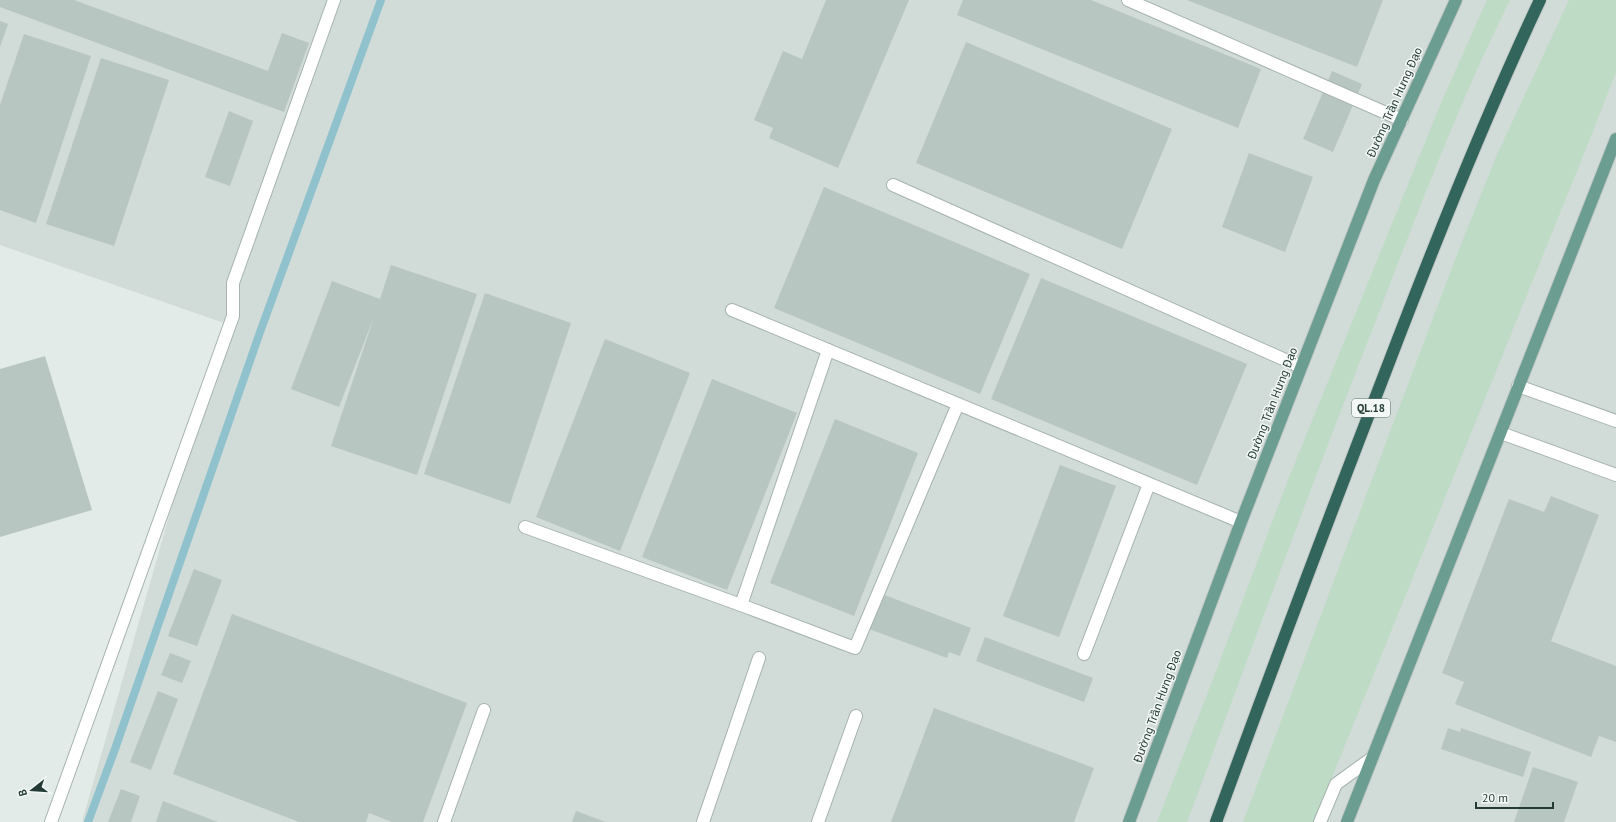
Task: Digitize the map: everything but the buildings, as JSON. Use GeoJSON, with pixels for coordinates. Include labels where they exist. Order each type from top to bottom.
{"type":"FeatureCollection","features":[{"type":"Feature","properties":{"kind":"highway","name":"QL.18"},"geometry":{"type":"LineString","coordinates":[[1216,822],[1327,521],[1446,215],[1513,58],[1540,0]]}},
{"type":"Feature","properties":{"kind":"main road","name":"Đường Trần Hưng Đạo"},"geometry":{"type":"LineString","coordinates":[[1129,822],[1240,522],[1374,180],[1456,0]]}},
{"type":"Feature","properties":{"kind":"main road"},"geometry":{"type":"LineString","coordinates":[[1347,822],[1616,139]]}},
{"type":"Feature","properties":{"kind":"street"},"geometry":{"type":"LineString","coordinates":[[51,822],[233,316],[233,283],[334,0]]}},
{"type":"Feature","properties":{"kind":"street"},"geometry":{"type":"LineString","coordinates":[[1128,0],[1402,120]]}},
{"type":"Feature","properties":{"kind":"street"},"geometry":{"type":"LineString","coordinates":[[893,185],[1301,367]]}},
{"type":"Feature","properties":{"kind":"street"},"geometry":{"type":"LineString","coordinates":[[732,310],[1240,522]]}},
{"type":"Feature","properties":{"kind":"street"},"geometry":{"type":"LineString","coordinates":[[741,604],[828,350]]}},
{"type":"Feature","properties":{"kind":"street"},"geometry":{"type":"LineString","coordinates":[[1518,386],[1616,421]]}},
{"type":"Feature","properties":{"kind":"street"},"geometry":{"type":"LineString","coordinates":[[525,526],[741,604],[855,648],[958,404]]}},
{"type":"Feature","properties":{"kind":"street"},"geometry":{"type":"LineString","coordinates":[[1500,433],[1616,475]]}},
{"type":"Feature","properties":{"kind":"street"},"geometry":{"type":"LineString","coordinates":[[1084,654],[1149,484]]}},
{"type":"Feature","properties":{"kind":"street"},"geometry":{"type":"LineString","coordinates":[[703,822],[759,658]]}},
{"type":"Feature","properties":{"kind":"street"},"geometry":{"type":"LineString","coordinates":[[444,822],[484,710]]}},
{"type":"Feature","properties":{"kind":"street"},"geometry":{"type":"LineString","coordinates":[[818,822],[856,716]]}},
{"type":"Feature","properties":{"kind":"street"},"geometry":{"type":"LineString","coordinates":[[1320,822],[1336,784],[1372,758]]}},
{"type":"Feature","properties":{"kind":"shaded area"},"geometry":{"type":"Polygon","coordinates":[[[0,0],[1616,0],[1616,822],[82,822],[224,323],[0,245],[0,0]]]}},
{"type":"Feature","properties":{"kind":"green space"},"geometry":{"type":"Polygon","coordinates":[[[1487,0],[1510,0],[1491,38],[1424,196],[1329,441],[1187,822],[1157,822],[1217,669],[1288,480],[1441,103],[1487,0]]]}},
{"type":"Feature","properties":{"kind":"green space"},"geometry":{"type":"Polygon","coordinates":[[[1569,0],[1616,0],[1616,72],[1587,146],[1314,822],[1243,822],[1456,257],[1496,157],[1569,0]]]}},
{"type":"Feature","properties":{"kind":"waterway"},"geometry":{"type":"LineString","coordinates":[[88,822],[115,749],[259,335],[381,0]]}}]}
